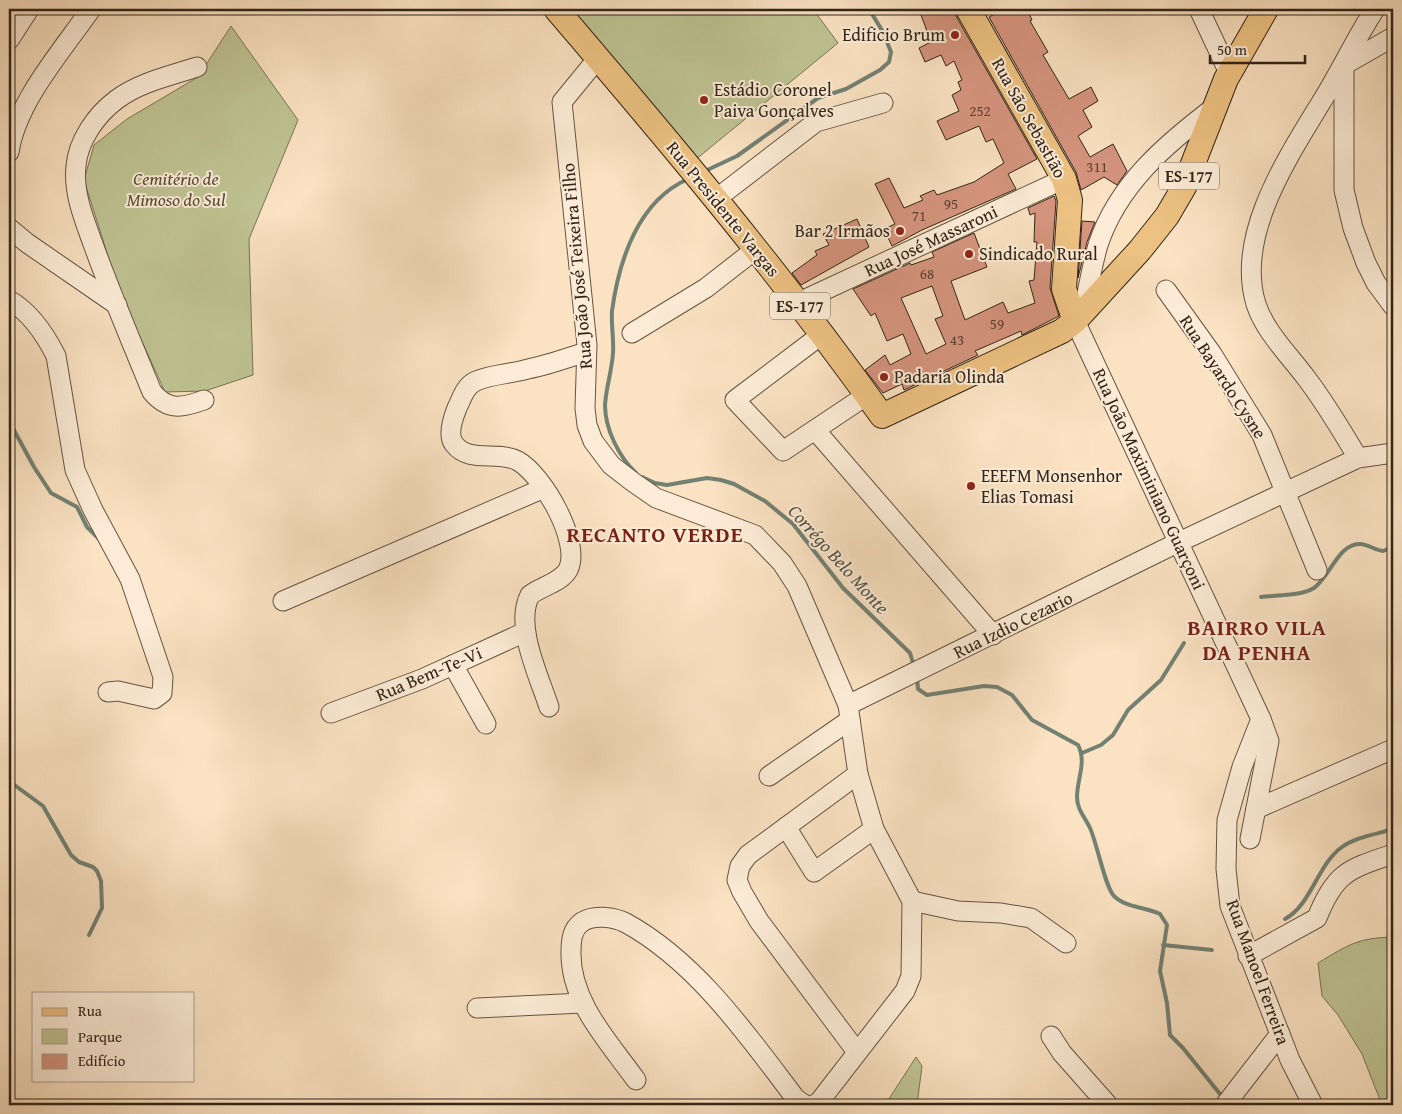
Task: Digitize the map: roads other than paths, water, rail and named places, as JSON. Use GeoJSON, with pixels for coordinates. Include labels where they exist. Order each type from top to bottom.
{"type":"FeatureCollection","features":[{"type":"Feature","properties":{"kind":"main road","name":"Rua Presidente Vargas"},"geometry":{"type":"LineString","coordinates":[[556,9],[683,157],[798,303],[882,416],[1062,331],[1080,315]]}},
{"type":"Feature","properties":{"kind":"main road","name":"Rua São Sebastião"},"geometry":{"type":"LineString","coordinates":[[968,9],[1064,179],[1070,200],[1064,289],[1080,315]]}},
{"type":"Feature","properties":{"kind":"main road","name":"ES-177"},"geometry":{"type":"LineString","coordinates":[[1080,315],[1140,250],[1167,216],[1184,187],[1229,73],[1266,9]]}},
{"type":"Feature","properties":{"kind":"street"},"geometry":{"type":"LineString","coordinates":[[9,40],[29,9]]}},
{"type":"Feature","properties":{"kind":"street"},"geometry":{"type":"LineString","coordinates":[[9,152],[18,121],[33,93],[91,9]]}},
{"type":"Feature","properties":{"kind":"street"},"geometry":{"type":"LineString","coordinates":[[1199,9],[1229,73]]}},
{"type":"Feature","properties":{"kind":"street"},"geometry":{"type":"LineString","coordinates":[[1358,458],[1330,412],[1270,331],[1256,304],[1250,264],[1257,231],[1265,207],[1287,161],[1375,9]]}},
{"type":"Feature","properties":{"kind":"street"},"geometry":{"type":"LineString","coordinates":[[1344,65],[1393,37]]}},
{"type":"Feature","properties":{"kind":"street","name":"Rua João José Teixeira Filho"},"geometry":{"type":"LineString","coordinates":[[598,58],[562,102],[586,352],[585,408],[587,426],[593,441],[611,465],[656,498],[696,514],[738,527],[755,535],[769,549],[798,586],[849,713],[858,774],[874,829],[912,901],[911,976],[905,991],[814,1105]]}},
{"type":"Feature","properties":{"kind":"street"},"geometry":{"type":"LineString","coordinates":[[1344,65],[1344,190],[1353,228],[1366,264],[1376,283],[1393,306]]}},
{"type":"Feature","properties":{"kind":"street"},"geometry":{"type":"LineString","coordinates":[[197,67],[140,86],[116,100],[96,119],[80,148],[76,166],[76,190],[103,272],[152,392],[161,403],[174,407],[190,405],[204,400]]}},
{"type":"Feature","properties":{"kind":"street"},"geometry":{"type":"LineString","coordinates":[[716,199],[816,122],[883,103]]}},
{"type":"Feature","properties":{"kind":"street"},"geometry":{"type":"LineString","coordinates":[[1080,315],[1098,245],[1119,203],[1139,172],[1164,148],[1216,106]]}},
{"type":"Feature","properties":{"kind":"street","name":"Rua José Massaroni"},"geometry":{"type":"LineString","coordinates":[[798,303],[1064,179]]}},
{"type":"Feature","properties":{"kind":"street"},"geometry":{"type":"LineString","coordinates":[[9,228],[27,244],[117,305]]}},
{"type":"Feature","properties":{"kind":"street"},"geometry":{"type":"LineString","coordinates":[[632,333],[706,288],[756,250]]}},
{"type":"Feature","properties":{"kind":"street","name":"Rua Bayardo Cysne"},"geometry":{"type":"LineString","coordinates":[[1166,290],[1246,406],[1274,461],[1285,494],[1317,570]]}},
{"type":"Feature","properties":{"kind":"street"},"geometry":{"type":"LineString","coordinates":[[9,300],[32,319],[47,338],[56,356],[75,470],[86,495],[130,578],[163,677],[162,693],[154,700],[118,691],[108,692]]}},
{"type":"Feature","properties":{"kind":"street","name":"Rua João Maximiniano Guarçoni"},"geometry":{"type":"LineString","coordinates":[[1080,315],[1269,740],[1250,839]]}},
{"type":"Feature","properties":{"kind":"street"},"geometry":{"type":"LineString","coordinates":[[821,335],[735,400],[783,451],[816,431],[867,395]]}},
{"type":"Feature","properties":{"kind":"street"},"geometry":{"type":"LineString","coordinates":[[549,707],[525,632],[525,611],[530,595],[564,576],[569,568],[570,544],[562,522],[544,488],[532,472],[518,461],[505,456],[471,455],[462,451],[454,444],[450,435],[454,414],[466,388],[474,382],[528,370],[586,352]]}},
{"type":"Feature","properties":{"kind":"street"},"geometry":{"type":"LineString","coordinates":[[816,431],[993,634]]}},
{"type":"Feature","properties":{"kind":"street","name":"Rua Izdio Cezario"},"geometry":{"type":"LineString","coordinates":[[769,776],[849,713],[931,665],[1177,543],[1285,494],[1358,458],[1393,453]]}},
{"type":"Feature","properties":{"kind":"street"},"geometry":{"type":"LineString","coordinates":[[283,602],[544,488]]}},
{"type":"Feature","properties":{"kind":"street","name":"Rua Bem-Te-Vi"},"geometry":{"type":"LineString","coordinates":[[331,713],[422,679],[525,632]]}},
{"type":"Feature","properties":{"kind":"street"},"geometry":{"type":"LineString","coordinates":[[454,665],[486,724]]}},
{"type":"Feature","properties":{"kind":"street","name":"Rua Manoel Ferreira"},"geometry":{"type":"LineString","coordinates":[[1261,719],[1242,767],[1227,820],[1226,870],[1230,906],[1280,1034],[1313,1105]]}},
{"type":"Feature","properties":{"kind":"street"},"geometry":{"type":"LineString","coordinates":[[1256,810],[1393,749]]}},
{"type":"Feature","properties":{"kind":"street"},"geometry":{"type":"LineString","coordinates":[[858,774],[748,855],[740,866],[738,880],[742,892],[760,920],[858,1052]]}},
{"type":"Feature","properties":{"kind":"street"},"geometry":{"type":"LineString","coordinates":[[786,827],[814,872],[874,829]]}},
{"type":"Feature","properties":{"kind":"street"},"geometry":{"type":"LineString","coordinates":[[1248,956],[1317,918],[1327,894],[1351,869],[1393,854]]}},
{"type":"Feature","properties":{"kind":"street"},"geometry":{"type":"LineString","coordinates":[[912,901],[958,911],[1001,913],[1031,918],[1066,944]]}},
{"type":"Feature","properties":{"kind":"street"},"geometry":{"type":"LineString","coordinates":[[636,1080],[583,1003],[574,983],[571,963],[571,942],[574,929],[584,921],[593,918],[608,918],[625,922],[680,963],[710,993],[796,1099],[805,1105]]}},
{"type":"Feature","properties":{"kind":"street"},"geometry":{"type":"LineString","coordinates":[[477,1008],[583,1003]]}},
{"type":"Feature","properties":{"kind":"street"},"geometry":{"type":"LineString","coordinates":[[1227,1102],[1280,1034]]}},
{"type":"Feature","properties":{"kind":"street"},"geometry":{"type":"LineString","coordinates":[[1051,1036],[1062,1053],[1108,1105]]}},
{"type":"Feature","properties":{"kind":"waterway","name":"Corrégo Belo Monte"},"geometry":{"type":"LineString","coordinates":[[703,172],[737,156],[818,98],[846,89],[880,70],[889,62],[891,52],[883,32],[869,9]]}},
{"type":"Feature","properties":{"kind":"waterway","name":"Corrégo Belo Monte"},"geometry":{"type":"LineString","coordinates":[[636,473],[619,451],[607,424],[605,405],[613,353],[612,311],[615,292],[626,253],[644,217],[656,202],[671,189],[688,179]]}},
{"type":"Feature","properties":{"kind":"waterway"},"geometry":{"type":"LineString","coordinates":[[9,421],[34,467],[51,493],[77,507],[87,527],[101,541]]}},
{"type":"Feature","properties":{"kind":"waterway","name":"Corrégo Belo Monte"},"geometry":{"type":"LineString","coordinates":[[642,477],[655,483],[667,485],[707,478],[721,480],[734,484],[765,501],[793,524],[843,588],[910,653],[914,666]]}},
{"type":"Feature","properties":{"kind":"waterway"},"geometry":{"type":"LineString","coordinates":[[1261,597],[1309,591],[1320,583],[1341,554],[1353,545],[1361,544],[1383,551],[1393,547]]}},
{"type":"Feature","properties":{"kind":"waterway"},"geometry":{"type":"LineString","coordinates":[[1082,753],[1101,745],[1113,735],[1128,710],[1161,680],[1184,643]]}},
{"type":"Feature","properties":{"kind":"waterway","name":"Corrégo Belo Monte"},"geometry":{"type":"LineString","coordinates":[[917,678],[918,689],[927,695],[984,686],[997,687],[1012,695],[1032,720],[1078,745],[1081,751],[1082,764],[1077,790],[1077,802],[1093,835],[1107,884],[1114,896],[1119,900],[1160,914],[1167,925],[1160,971],[1167,1003],[1170,1035],[1183,1048],[1224,1099]]}},
{"type":"Feature","properties":{"kind":"waterway"},"geometry":{"type":"LineString","coordinates":[[9,781],[43,806],[71,855],[79,862],[93,867],[97,871],[101,881],[102,908],[89,935]]}},
{"type":"Feature","properties":{"kind":"waterway"},"geometry":{"type":"LineString","coordinates":[[1285,919],[1302,904],[1326,864],[1342,847],[1360,838],[1393,829]]}},
{"type":"Feature","properties":{"kind":"waterway"},"geometry":{"type":"LineString","coordinates":[[1163,945],[1212,950]]}},
{"type":"Feature","properties":{"kind":"place","name":"Edificio Brum"},"geometry":{"type":"Point","coordinates":[955,35]}},
{"type":"Feature","properties":{"kind":"place","name":"Estádio Coronel Paiva Gonçalves"},"geometry":{"type":"Point","coordinates":[704,100]}},
{"type":"Feature","properties":{"kind":"place","name":"Bar 2 Irmãos"},"geometry":{"type":"Point","coordinates":[900,231]}},
{"type":"Feature","properties":{"kind":"place","name":"Sindicado Rural"},"geometry":{"type":"Point","coordinates":[969,254]}},
{"type":"Feature","properties":{"kind":"place","name":"Padaria Olinda"},"geometry":{"type":"Point","coordinates":[884,377]}},
{"type":"Feature","properties":{"kind":"place","name":"EEEFM Monsenhor Elias Tomasi"},"geometry":{"type":"Point","coordinates":[971,486]}},
{"type":"Feature","properties":{"kind":"district","name":"RECANTO VERDE"},"geometry":{"type":"Point","coordinates":[655,534]}},
{"type":"Feature","properties":{"kind":"district","name":"BAIRRO VILA DA PENHA"},"geometry":{"type":"Point","coordinates":[1257,640]}},
{"type":"Feature","properties":{"kind":"park label","name":"Cemitério de Mimoso do Sul"},"geometry":{"type":"Point","coordinates":[176,189]}}]}
